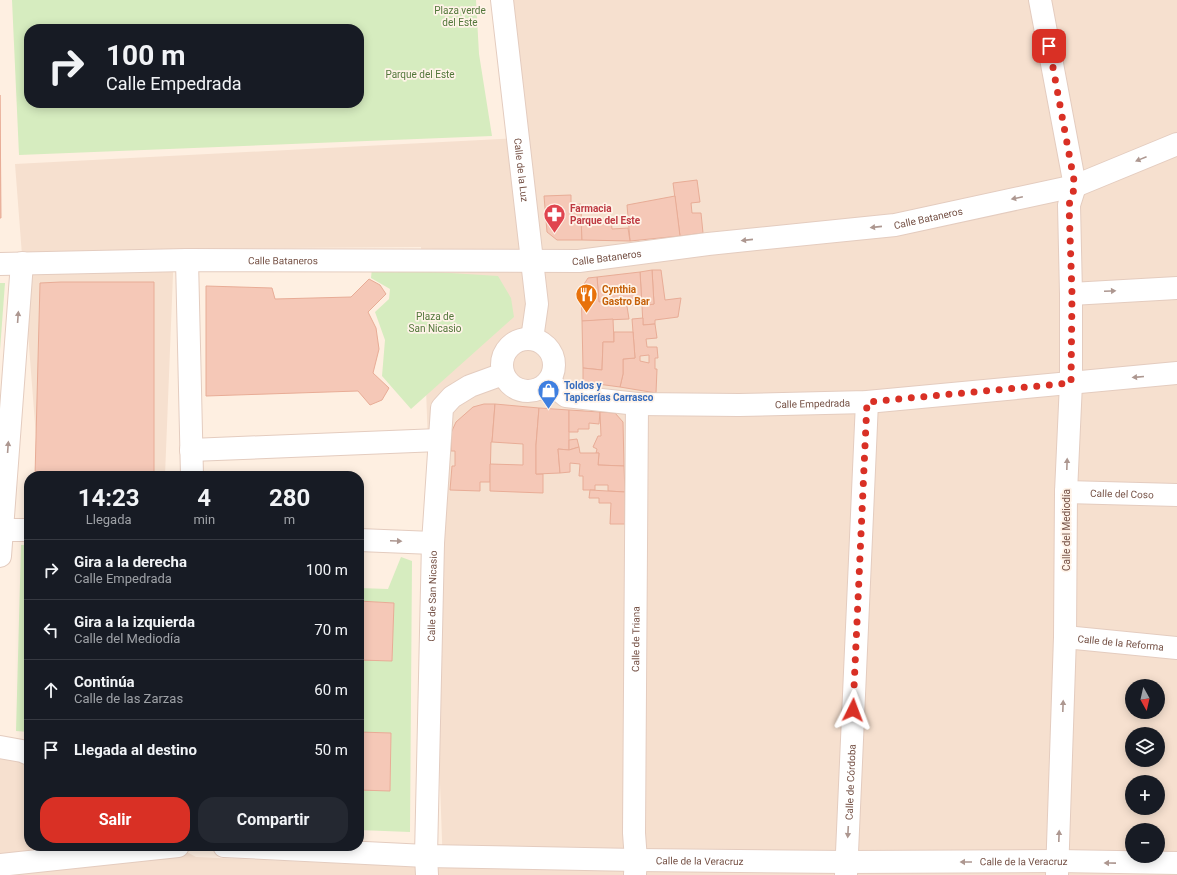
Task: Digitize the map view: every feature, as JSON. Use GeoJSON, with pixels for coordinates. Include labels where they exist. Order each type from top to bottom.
{"type":"FeatureCollection","features":[{"type":"Feature","properties":{"kind":"street"},"geometry":{"type":"LineString","coordinates":[[1040,0],[1075,186]]}},
{"type":"Feature","properties":{"kind":"street","name":"Calle de la Luz"},"geometry":{"type":"LineString","coordinates":[[507,4],[532,261],[538,304],[532,339]]}},
{"type":"Feature","properties":{"kind":"street","name":"Calle Bataneros"},"geometry":{"type":"LineString","coordinates":[[0,264],[188,260],[580,261],[708,244],[895,225],[1075,186],[1177,144]]}},
{"type":"Feature","properties":{"kind":"street","name":"Calle del Mediodía"},"geometry":{"type":"LineString","coordinates":[[1057,868],[1065,637],[1066,492],[1071,383],[1072,294],[1069,205],[1075,186]]}},
{"type":"Feature","properties":{"kind":"street"},"geometry":{"type":"LineString","coordinates":[[188,260],[192,471]]}},
{"type":"Feature","properties":{"kind":"street"},"geometry":{"type":"LineString","coordinates":[[0,556],[22,263]]}},
{"type":"Feature","properties":{"kind":"street"},"geometry":{"type":"LineString","coordinates":[[1072,294],[1177,288]]}},
{"type":"Feature","properties":{"kind":"street"},"geometry":{"type":"LineString","coordinates":[[532,339],[545,345],[553,356],[554,370],[549,382],[537,390],[523,391],[510,386],[503,374],[502,360],[508,348],[519,341],[532,339]]}},
{"type":"Feature","properties":{"kind":"street","name":"Calle Empedrada"},"geometry":{"type":"LineString","coordinates":[[549,382],[566,396],[637,404],[739,404],[867,402],[1177,373]]}},
{"type":"Feature","properties":{"kind":"street","name":"Calle de San Nicasio"},"geometry":{"type":"LineString","coordinates":[[424,869],[432,543],[442,408],[452,397],[470,386],[503,374]]}},
{"type":"Feature","properties":{"kind":"street","name":"Calle de Córdoba"},"geometry":{"type":"LineString","coordinates":[[846,869],[867,402]]}},
{"type":"Feature","properties":{"kind":"street","name":"Calle de Triana"},"geometry":{"type":"LineString","coordinates":[[636,868],[634,825],[637,404]]}},
{"type":"Feature","properties":{"kind":"street"},"geometry":{"type":"LineString","coordinates":[[191,450],[439,440]]}},
{"type":"Feature","properties":{"kind":"street","name":"Calle del Coso"},"geometry":{"type":"LineString","coordinates":[[1066,492],[1177,495]]}},
{"type":"Feature","properties":{"kind":"street"},"geometry":{"type":"LineString","coordinates":[[2,530],[24,530]]}},
{"type":"Feature","properties":{"kind":"street"},"geometry":{"type":"LineString","coordinates":[[364,540],[432,543]]}},
{"type":"Feature","properties":{"kind":"street","name":"Calle de la Reforma"},"geometry":{"type":"LineString","coordinates":[[1065,637],[1177,648]]}},
{"type":"Feature","properties":{"kind":"street"},"geometry":{"type":"LineString","coordinates":[[0,746],[24,751]]}},
{"type":"Feature","properties":{"kind":"street"},"geometry":{"type":"LineString","coordinates":[[0,865],[131,851]]}},
{"type":"Feature","properties":{"kind":"street","name":"Calle de la Veracruz"},"geometry":{"type":"LineString","coordinates":[[267,851],[424,869],[1057,868],[1177,863]]}},
{"type":"Feature","properties":{"kind":"shaded area"},"geometry":{"type":"Polygon","coordinates":[[[505,0],[1177,0],[1177,875],[0,875],[0,749],[24,758],[24,851],[185,851],[196,857],[443,868],[421,247],[174,249],[165,471],[39,471],[15,164],[518,138],[505,0]]]}},
{"type":"Feature","properties":{"kind":"green space","name":"Parque del Este"},"geometry":{"type":"Polygon","coordinates":[[[12,0],[476,0],[479,54],[492,136],[19,155],[12,0]]]}},
{"type":"Feature","properties":{"kind":"green space","name":"Plaza de San Nicasio"},"geometry":{"type":"Polygon","coordinates":[[[372,268],[498,276],[511,298],[514,317],[411,409],[382,376],[385,340],[375,312],[389,299],[390,289],[371,278],[372,268]]]}},
{"type":"Feature","properties":{"kind":"green space"},"geometry":{"type":"Polygon","coordinates":[[[0,283],[5,283],[0,350],[0,283]]]}},
{"type":"Feature","properties":{"kind":"green space"},"geometry":{"type":"Polygon","coordinates":[[[21,545],[24,545],[24,732],[16,731],[21,545]]]}},
{"type":"Feature","properties":{"kind":"green space"},"geometry":{"type":"Polygon","coordinates":[[[401,557],[412,561],[410,832],[364,830],[364,790],[390,791],[391,733],[364,732],[364,660],[392,661],[394,603],[364,601],[364,588],[388,589],[401,557]]]}},
{"type":"Feature","properties":{"kind":"building"},"geometry":{"type":"Polygon","coordinates":[[[0,95],[1,218],[0,218],[0,95]]]}},
{"type":"Feature","properties":{"kind":"building"},"geometry":{"type":"Polygon","coordinates":[[[697,180],[700,202],[691,203],[692,213],[701,213],[703,233],[680,236],[673,183],[697,180]]]}},
{"type":"Feature","properties":{"kind":"building"},"geometry":{"type":"Polygon","coordinates":[[[571,195],[571,205],[581,204],[582,240],[557,240],[547,232],[544,196],[571,195]]]}},
{"type":"Feature","properties":{"kind":"building"},"geometry":{"type":"Polygon","coordinates":[[[675,196],[680,236],[630,241],[627,205],[675,196]]]}},
{"type":"Feature","properties":{"kind":"building"},"geometry":{"type":"Polygon","coordinates":[[[581,218],[611,219],[612,229],[628,228],[630,241],[582,240],[581,218]]]}},
{"type":"Feature","properties":{"kind":"building"},"geometry":{"type":"Polygon","coordinates":[[[652,270],[661,270],[665,300],[681,298],[678,317],[655,320],[655,324],[643,325],[642,306],[654,304],[652,270]]]}},
{"type":"Feature","properties":{"kind":"building"},"geometry":{"type":"Polygon","coordinates":[[[652,270],[654,304],[642,306],[640,272],[652,270]]]}},
{"type":"Feature","properties":{"kind":"building"},"geometry":{"type":"Polygon","coordinates":[[[640,272],[642,305],[627,305],[626,300],[599,302],[597,277],[640,272]]]}},
{"type":"Feature","properties":{"kind":"building"},"geometry":{"type":"Polygon","coordinates":[[[597,277],[599,302],[626,300],[629,319],[582,321],[581,289],[588,278],[597,277]]]}},
{"type":"Feature","properties":{"kind":"building"},"geometry":{"type":"Polygon","coordinates":[[[369,279],[380,285],[386,294],[368,312],[376,328],[379,349],[373,373],[389,388],[382,400],[370,405],[358,391],[206,396],[206,286],[272,288],[275,299],[351,297],[369,279]]]}},
{"type":"Feature","properties":{"kind":"building"},"geometry":{"type":"Polygon","coordinates":[[[154,282],[154,471],[35,471],[40,283],[154,282]]]}},
{"type":"Feature","properties":{"kind":"building"},"geometry":{"type":"Polygon","coordinates":[[[643,318],[643,325],[655,324],[657,338],[646,339],[647,347],[657,347],[658,358],[655,358],[655,369],[657,369],[656,393],[620,387],[623,374],[623,359],[635,358],[632,319],[643,318]],[[649,355],[640,356],[640,361],[649,363],[649,355]]]}},
{"type":"Feature","properties":{"kind":"building"},"geometry":{"type":"Polygon","coordinates":[[[613,319],[614,342],[603,342],[602,370],[583,368],[582,321],[613,319]]]}},
{"type":"Feature","properties":{"kind":"building"},"geometry":{"type":"Polygon","coordinates":[[[614,332],[633,332],[635,358],[623,359],[623,374],[620,387],[583,382],[583,368],[602,370],[603,342],[614,342],[614,332]]]}},
{"type":"Feature","properties":{"kind":"building"},"geometry":{"type":"Polygon","coordinates":[[[484,404],[495,404],[491,442],[490,482],[480,482],[480,491],[450,490],[452,466],[455,466],[455,451],[451,451],[451,433],[456,422],[473,407],[484,404]]]}},
{"type":"Feature","properties":{"kind":"building"},"geometry":{"type":"Polygon","coordinates":[[[495,404],[539,408],[536,445],[536,474],[543,474],[543,493],[490,491],[490,464],[523,465],[523,444],[492,442],[495,404]]]}},
{"type":"Feature","properties":{"kind":"building"},"geometry":{"type":"Polygon","coordinates":[[[539,408],[569,410],[569,450],[558,449],[560,473],[536,474],[536,445],[539,408]]]}},
{"type":"Feature","properties":{"kind":"building"},"geometry":{"type":"Polygon","coordinates":[[[569,410],[600,412],[599,424],[589,423],[589,429],[578,429],[578,432],[569,432],[569,410]]]}},
{"type":"Feature","properties":{"kind":"building"},"geometry":{"type":"Polygon","coordinates":[[[600,412],[615,413],[623,422],[624,466],[598,465],[599,453],[596,453],[597,449],[593,447],[598,436],[601,436],[600,412]]]}},
{"type":"Feature","properties":{"kind":"building"},"geometry":{"type":"Polygon","coordinates":[[[577,439],[579,447],[569,450],[569,440],[577,439]]]}},
{"type":"Feature","properties":{"kind":"building"},"geometry":{"type":"Polygon","coordinates":[[[579,447],[580,453],[599,453],[598,465],[624,466],[625,492],[608,491],[608,485],[595,485],[595,490],[583,490],[583,476],[579,476],[580,464],[570,463],[570,472],[560,473],[558,449],[569,450],[579,447]]]}},
{"type":"Feature","properties":{"kind":"building"},"geometry":{"type":"Polygon","coordinates":[[[590,490],[625,492],[625,524],[610,524],[611,503],[599,503],[599,498],[589,498],[590,490]]]}},
{"type":"Feature","properties":{"kind":"building"},"geometry":{"type":"Polygon","coordinates":[[[364,601],[394,603],[392,661],[364,660],[364,601]]]}},
{"type":"Feature","properties":{"kind":"building"},"geometry":{"type":"Polygon","coordinates":[[[364,732],[391,733],[390,791],[364,790],[364,732]]]}},
{"type":"Feature","properties":{"kind":"place","name":"Farmacia Parque del Este"},"geometry":{"type":"Point","coordinates":[555,234]}},
{"type":"Feature","properties":{"kind":"place","name":"Cynthia Gastro Bar"},"geometry":{"type":"Point","coordinates":[586,314]}},
{"type":"Feature","properties":{"kind":"place","name":"Toldos y Tapicerías Carrasco"},"geometry":{"type":"Point","coordinates":[549,410]}},
{"type":"Feature","properties":{"kind":"route"},"geometry":{"type":"LineString","coordinates":[[853,710],[867,402],[1071,383],[1072,294],[1069,205],[1075,186],[1049,46]]}},
{"type":"Feature","properties":{"kind":"park label","name":"Plaza verde del Este"},"geometry":{"type":"Point","coordinates":[460,16]}}]}
